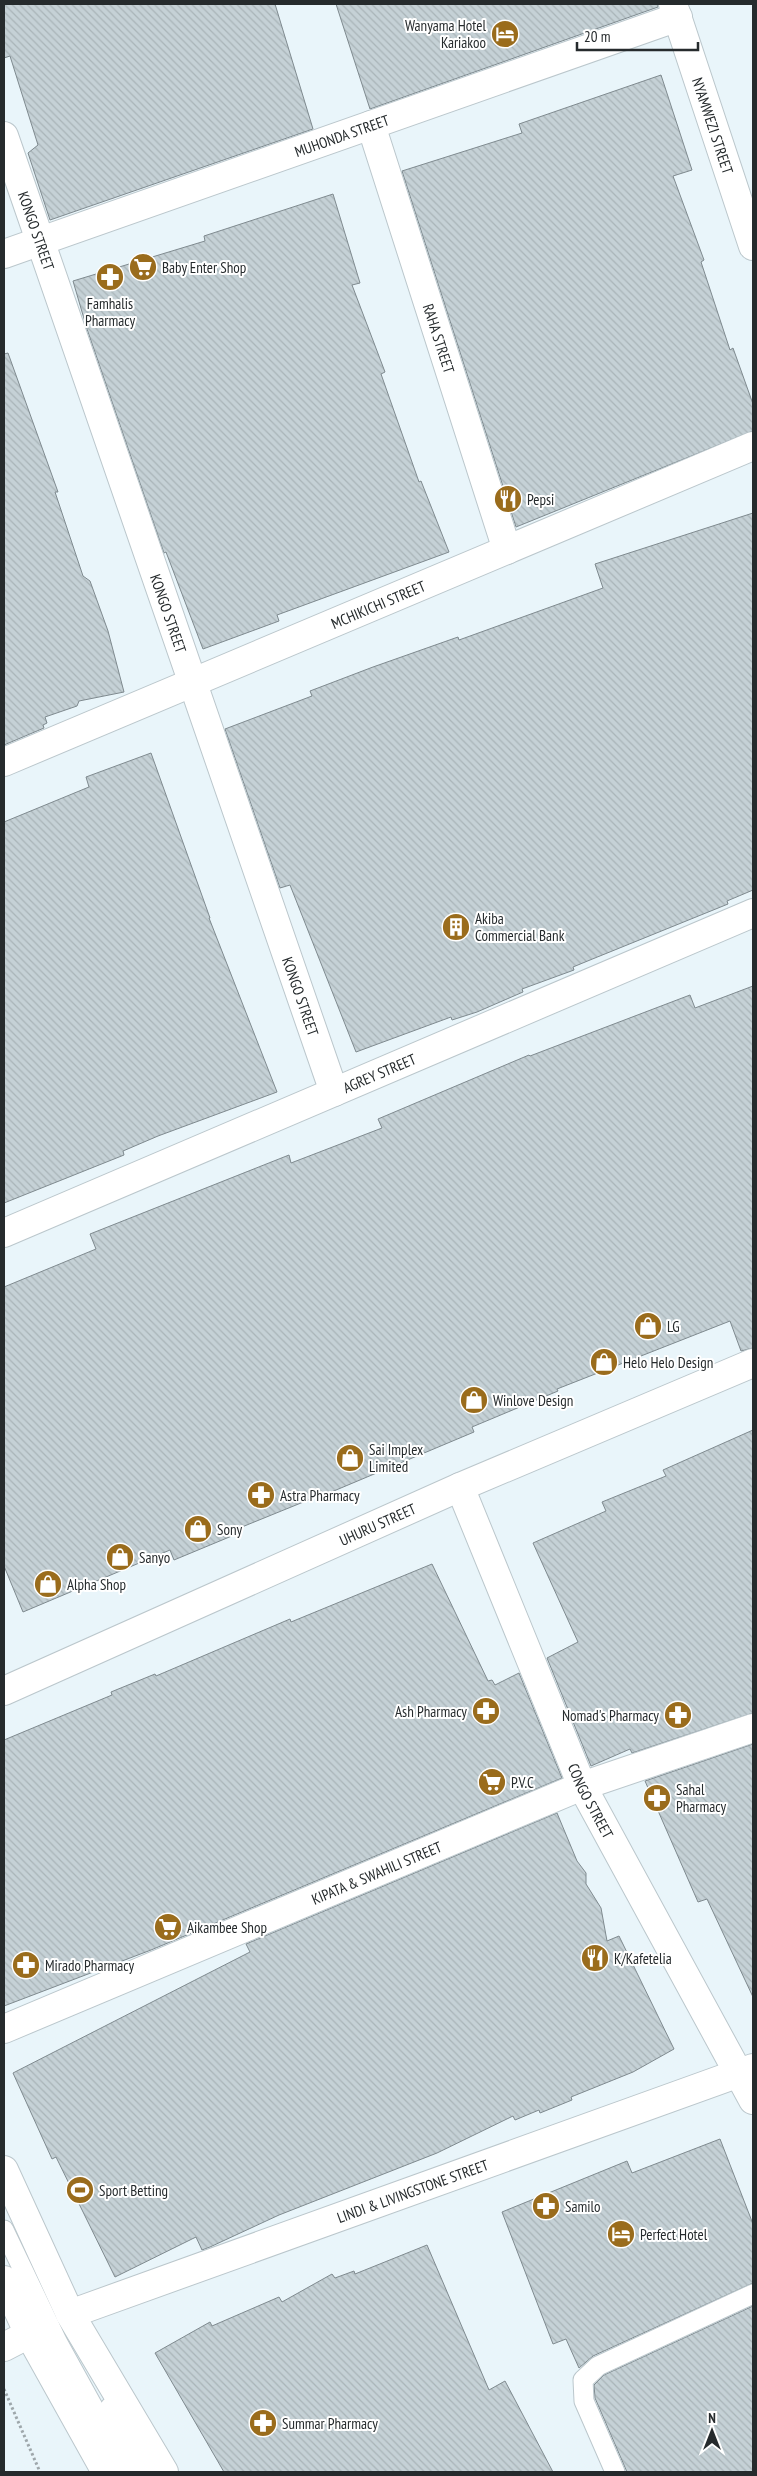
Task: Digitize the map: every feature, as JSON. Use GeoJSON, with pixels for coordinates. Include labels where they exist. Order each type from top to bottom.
{"type":"FeatureCollection","features":[{"type":"Feature","properties":{"kind":"street","name":"MUHONDA STREET"},"geometry":{"type":"LineString","coordinates":[[4,254],[371,125],[675,10]]}},
{"type":"Feature","properties":{"kind":"street","name":"NYAMWEZI STREET"},"geometry":{"type":"LineString","coordinates":[[675,10],[753,246]]}},
{"type":"Feature","properties":{"kind":"street","name":"RAHA STREET"},"geometry":{"type":"LineString","coordinates":[[371,125],[507,550]]}},
{"type":"Feature","properties":{"kind":"street","name":"KONGO STREET"},"geometry":{"type":"LineString","coordinates":[[4,136],[334,1092]]}},
{"type":"Feature","properties":{"kind":"street","name":"MCHIKICHI STREET"},"geometry":{"type":"LineString","coordinates":[[4,762],[753,446]]}},
{"type":"Feature","properties":{"kind":"street","name":"AGREY STREET"},"geometry":{"type":"LineString","coordinates":[[4,1233],[753,913]]}},
{"type":"Feature","properties":{"kind":"street","name":"UHURU STREET"},"geometry":{"type":"LineString","coordinates":[[4,1691],[460,1487],[753,1364]]}},
{"type":"Feature","properties":{"kind":"street","name":"CONGO STREET"},"geometry":{"type":"LineString","coordinates":[[460,1487],[582,1786],[747,2071],[753,2100]]}},
{"type":"Feature","properties":{"kind":"street","name":"KIPATA & SWAHILI STREET"},"geometry":{"type":"LineString","coordinates":[[4,2029],[582,1786],[753,1728]]}},
{"type":"Feature","properties":{"kind":"street","name":"LINDI & LIVINGSTONE STREET"},"geometry":{"type":"LineString","coordinates":[[70,2314],[747,2071]]}},
{"type":"Feature","properties":{"kind":"street"},"geometry":{"type":"LineString","coordinates":[[4,2170],[70,2314],[164,2472]]}},
{"type":"Feature","properties":{"kind":"street"},"geometry":{"type":"LineString","coordinates":[[4,2280],[29,2334],[106,2472]]}},
{"type":"Feature","properties":{"kind":"street"},"geometry":{"type":"LineString","coordinates":[[4,2346],[29,2334]]}},
{"type":"Feature","properties":{"kind":"lane"},"geometry":{"type":"LineString","coordinates":[[4,2196],[94,2378],[146,2472]]}},
{"type":"Feature","properties":{"kind":"lane"},"geometry":{"type":"LineString","coordinates":[[4,2230],[57,2341],[129,2472]]}},
{"type":"Feature","properties":{"kind":"lane"},"geometry":{"type":"LineString","coordinates":[[615,2472],[584,2402],[583,2380],[598,2366],[753,2294]]}},
{"type":"Feature","properties":{"kind":"path"},"geometry":{"type":"LineString","coordinates":[[4,2389],[40,2472]]}},
{"type":"Feature","properties":{"kind":"building"},"geometry":{"type":"Polygon","coordinates":[[[4,4],[275,4],[313,129],[50,220],[28,153],[38,145],[10,56],[4,58],[4,4]]]}},
{"type":"Feature","properties":{"kind":"building"},"geometry":{"type":"Polygon","coordinates":[[[336,4],[658,4],[658,7],[370,109],[336,4]]]}},
{"type":"Feature","properties":{"kind":"building"},"geometry":{"type":"Polygon","coordinates":[[[661,75],[692,170],[673,176],[704,260],[701,262],[730,350],[733,348],[753,404],[753,431],[516,527],[402,171],[522,133],[519,124],[661,75]]]}},
{"type":"Feature","properties":{"kind":"building"},"geometry":{"type":"Polygon","coordinates":[[[333,194],[360,283],[352,285],[385,372],[381,374],[419,482],[421,481],[449,552],[277,615],[279,621],[203,649],[166,552],[164,553],[87,329],[73,281],[205,241],[204,236],[333,194]]]}},
{"type":"Feature","properties":{"kind":"building"},"geometry":{"type":"Polygon","coordinates":[[[8,353],[58,492],[55,492],[83,576],[90,581],[108,631],[124,692],[79,701],[77,706],[45,717],[47,723],[43,725],[44,728],[4,745],[4,354],[8,353]]]}},
{"type":"Feature","properties":{"kind":"building"},"geometry":{"type":"Polygon","coordinates":[[[753,513],[753,890],[727,901],[728,904],[573,967],[574,970],[522,989],[523,992],[477,1012],[452,1020],[451,1017],[356,1052],[290,885],[280,888],[225,729],[312,696],[310,691],[373,667],[458,637],[459,640],[603,588],[595,564],[753,513]]]}},
{"type":"Feature","properties":{"kind":"building"},"geometry":{"type":"Polygon","coordinates":[[[151,753],[209,918],[277,1092],[158,1136],[123,1151],[124,1155],[4,1203],[4,822],[89,787],[86,777],[151,753]]]}},
{"type":"Feature","properties":{"kind":"building"},"geometry":{"type":"Polygon","coordinates":[[[753,986],[753,1348],[741,1351],[730,1321],[557,1389],[558,1391],[472,1427],[474,1432],[329,1493],[237,1529],[239,1533],[174,1560],[170,1550],[23,1612],[4,1566],[4,1287],[96,1249],[90,1234],[289,1155],[291,1163],[382,1128],[378,1119],[529,1055],[690,995],[695,1008],[753,986]]]}},
{"type":"Feature","properties":{"kind":"building"},"geometry":{"type":"Polygon","coordinates":[[[753,1430],[753,1713],[632,1753],[630,1749],[591,1766],[547,1658],[578,1642],[533,1543],[606,1511],[602,1502],[666,1476],[663,1470],[753,1430]]]}},
{"type":"Feature","properties":{"kind":"building"},"geometry":{"type":"Polygon","coordinates":[[[432,1564],[488,1681],[492,1680],[495,1685],[519,1673],[562,1778],[151,1950],[4,2006],[4,1740],[112,1695],[111,1692],[155,1674],[156,1676],[290,1619],[291,1622],[432,1564]]]}},
{"type":"Feature","properties":{"kind":"building"},"geometry":{"type":"Polygon","coordinates":[[[753,1744],[753,1997],[707,1899],[698,1902],[645,1781],[753,1744]]]}},
{"type":"Feature","properties":{"kind":"building"},"geometry":{"type":"Polygon","coordinates":[[[557,1813],[577,1861],[586,1873],[586,1884],[601,1908],[607,1941],[619,1936],[674,2049],[633,2072],[571,2097],[572,2100],[540,2113],[539,2110],[515,2120],[513,2116],[437,2153],[279,2215],[202,2250],[196,2237],[115,2277],[56,2157],[52,2159],[13,2073],[250,1952],[246,1944],[557,1813]]]}},
{"type":"Feature","properties":{"kind":"building"},"geometry":{"type":"Polygon","coordinates":[[[720,2139],[753,2224],[753,2283],[593,2356],[579,2368],[566,2339],[553,2344],[502,2212],[627,2161],[632,2173],[720,2139]]]}},
{"type":"Feature","properties":{"kind":"building"},"geometry":{"type":"Polygon","coordinates":[[[427,2245],[489,2390],[505,2381],[553,2472],[224,2472],[155,2353],[210,2322],[212,2326],[279,2297],[282,2302],[332,2274],[335,2278],[354,2271],[355,2274],[427,2245]]]}},
{"type":"Feature","properties":{"kind":"building"},"geometry":{"type":"Polygon","coordinates":[[[753,2306],[753,2472],[627,2472],[595,2398],[594,2385],[604,2375],[753,2306]]]}},
{"type":"Feature","properties":{"kind":"place","name":"Wanyama Hotel Kariakoo"},"geometry":{"type":"Point","coordinates":[505,34]}},
{"type":"Feature","properties":{"kind":"place","name":"Baby Enter Shop"},"geometry":{"type":"Point","coordinates":[143,267]}},
{"type":"Feature","properties":{"kind":"place","name":"Famhalis Pharmacy"},"geometry":{"type":"Point","coordinates":[110,277]}},
{"type":"Feature","properties":{"kind":"place","name":"Pepsi"},"geometry":{"type":"Point","coordinates":[508,499]}},
{"type":"Feature","properties":{"kind":"place","name":"Akiba Commercial Bank"},"geometry":{"type":"Point","coordinates":[456,927]}},
{"type":"Feature","properties":{"kind":"place","name":"LG"},"geometry":{"type":"Point","coordinates":[648,1326]}},
{"type":"Feature","properties":{"kind":"place","name":"Helo Helo Design"},"geometry":{"type":"Point","coordinates":[604,1362]}},
{"type":"Feature","properties":{"kind":"place","name":"Winlove Design"},"geometry":{"type":"Point","coordinates":[474,1400]}},
{"type":"Feature","properties":{"kind":"place","name":"Sai Implex Limited"},"geometry":{"type":"Point","coordinates":[350,1458]}},
{"type":"Feature","properties":{"kind":"place","name":"Astra Pharmacy"},"geometry":{"type":"Point","coordinates":[261,1495]}},
{"type":"Feature","properties":{"kind":"place","name":"Sony"},"geometry":{"type":"Point","coordinates":[198,1529]}},
{"type":"Feature","properties":{"kind":"place","name":"Sanyo"},"geometry":{"type":"Point","coordinates":[120,1557]}},
{"type":"Feature","properties":{"kind":"place","name":"Alpha Shop"},"geometry":{"type":"Point","coordinates":[48,1584]}},
{"type":"Feature","properties":{"kind":"place","name":"Ash Pharmacy"},"geometry":{"type":"Point","coordinates":[486,1711]}},
{"type":"Feature","properties":{"kind":"place","name":"Nomad's Pharmacy"},"geometry":{"type":"Point","coordinates":[678,1715]}},
{"type":"Feature","properties":{"kind":"place","name":"P.V.C"},"geometry":{"type":"Point","coordinates":[492,1782]}},
{"type":"Feature","properties":{"kind":"place","name":"Sahal Pharmacy"},"geometry":{"type":"Point","coordinates":[657,1798]}},
{"type":"Feature","properties":{"kind":"place","name":"Aikambee Shop"},"geometry":{"type":"Point","coordinates":[168,1927]}},
{"type":"Feature","properties":{"kind":"place","name":"K/Kafetelia"},"geometry":{"type":"Point","coordinates":[595,1958]}},
{"type":"Feature","properties":{"kind":"place","name":"Mirado Pharmacy"},"geometry":{"type":"Point","coordinates":[26,1965]}},
{"type":"Feature","properties":{"kind":"place","name":"Sport Betting"},"geometry":{"type":"Point","coordinates":[80,2190]}},
{"type":"Feature","properties":{"kind":"place","name":"Samilo"},"geometry":{"type":"Point","coordinates":[546,2206]}},
{"type":"Feature","properties":{"kind":"place","name":"Perfect Hotel"},"geometry":{"type":"Point","coordinates":[621,2234]}},
{"type":"Feature","properties":{"kind":"place","name":"Summar Pharmacy"},"geometry":{"type":"Point","coordinates":[263,2423]}}]}
